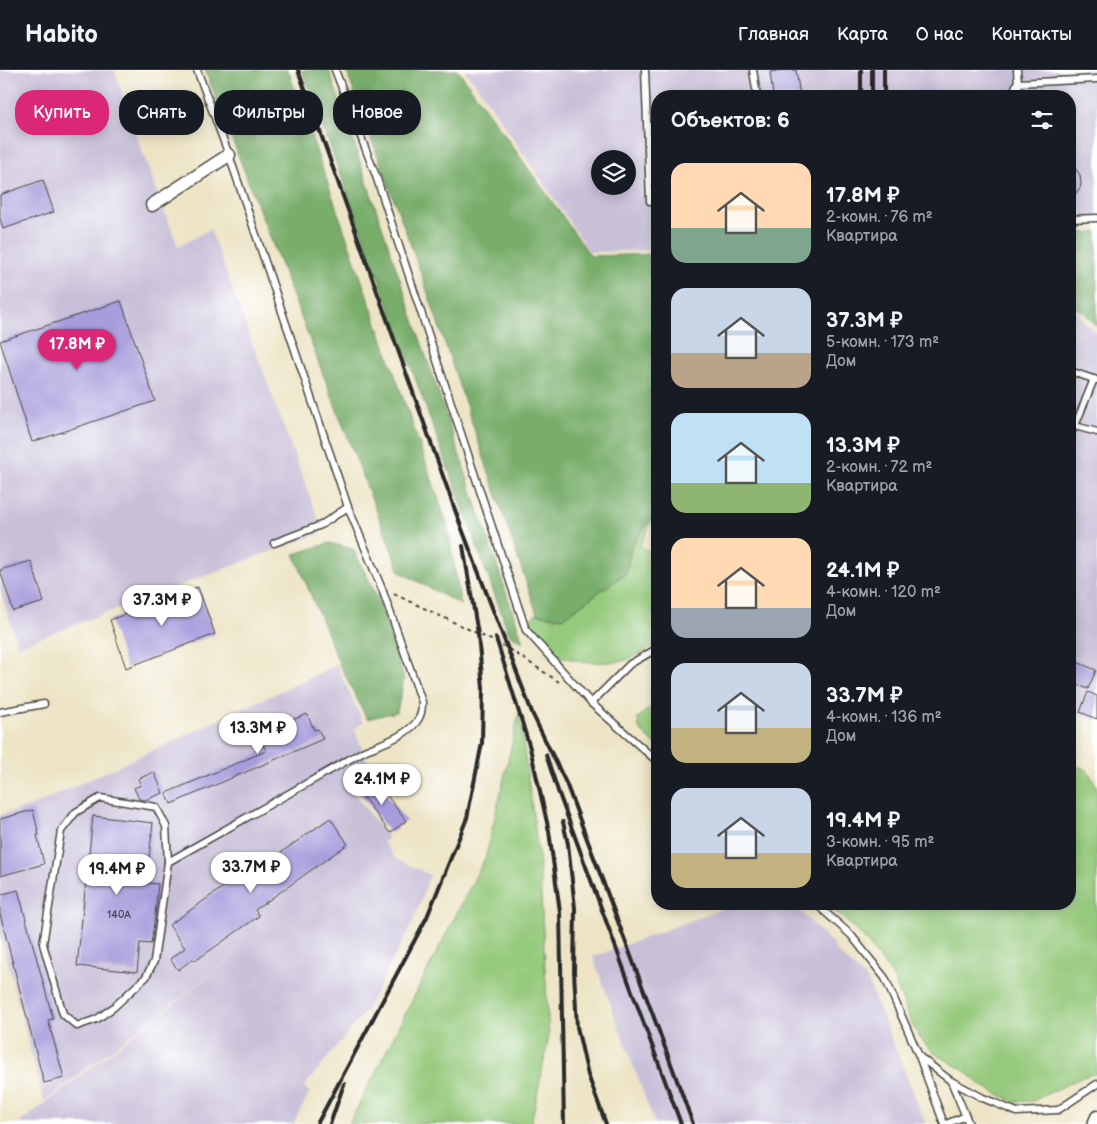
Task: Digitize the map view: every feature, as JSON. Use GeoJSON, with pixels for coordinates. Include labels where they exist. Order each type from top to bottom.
{"type":"FeatureCollection","features":[{"type":"Feature","properties":{"kind":"street"},"geometry":{"type":"LineString","coordinates":[[152,205],[229,155]]}},
{"type":"Feature","properties":{"kind":"street"},"geometry":{"type":"LineString","coordinates":[[1094,1124],[1097,1117]]}},
{"type":"Feature","properties":{"kind":"lane"},"geometry":{"type":"LineString","coordinates":[[168,862],[364,751],[409,730],[420,717],[422,702],[382,589],[348,507],[229,155],[197,70]]}},
{"type":"Feature","properties":{"kind":"lane"},"geometry":{"type":"LineString","coordinates":[[336,70],[376,176],[526,630],[591,702],[651,756]]}},
{"type":"Feature","properties":{"kind":"lane"},"geometry":{"type":"LineString","coordinates":[[645,70],[651,201]]}},
{"type":"Feature","properties":{"kind":"lane"},"geometry":{"type":"LineString","coordinates":[[753,70],[756,90]]}},
{"type":"Feature","properties":{"kind":"lane"},"geometry":{"type":"LineString","coordinates":[[1017,70],[1019,90]]}},
{"type":"Feature","properties":{"kind":"lane"},"geometry":{"type":"LineString","coordinates":[[1018,82],[1097,79]]}},
{"type":"Feature","properties":{"kind":"lane"},"geometry":{"type":"LineString","coordinates":[[1015,90],[1018,82]]}},
{"type":"Feature","properties":{"kind":"lane"},"geometry":{"type":"LineString","coordinates":[[1076,219],[1097,218]]}},
{"type":"Feature","properties":{"kind":"lane"},"geometry":{"type":"LineString","coordinates":[[1076,373],[1095,380],[1076,422]]}},
{"type":"Feature","properties":{"kind":"lane"},"geometry":{"type":"LineString","coordinates":[[1076,427],[1097,432]]}},
{"type":"Feature","properties":{"kind":"lane"},"geometry":{"type":"LineString","coordinates":[[274,543],[321,525],[348,507]]}},
{"type":"Feature","properties":{"kind":"lane"},"geometry":{"type":"LineString","coordinates":[[591,702],[630,664],[651,652]]}},
{"type":"Feature","properties":{"kind":"lane"},"geometry":{"type":"LineString","coordinates":[[0,712],[44,704]]}},
{"type":"Feature","properties":{"kind":"lane"},"geometry":{"type":"LineString","coordinates":[[100,798],[156,807],[166,826],[168,862],[154,962],[146,977],[114,1007],[98,1019],[77,1026],[63,1014],[43,944],[61,831],[76,812],[100,798]]}},
{"type":"Feature","properties":{"kind":"lane"},"geometry":{"type":"LineString","coordinates":[[823,910],[851,935],[885,978],[919,1056],[945,1124],[966,1116]]}},
{"type":"Feature","properties":{"kind":"lane"},"geometry":{"type":"LineString","coordinates":[[919,1056],[951,1081],[983,1098],[1017,1112],[1058,1110],[1097,1084]]}},
{"type":"Feature","properties":{"kind":"lane"},"geometry":{"type":"LineString","coordinates":[[951,1081],[969,1124]]}},
{"type":"Feature","properties":{"kind":"path"},"geometry":{"type":"LineString","coordinates":[[382,589],[506,647],[560,682]]}},
{"type":"Feature","properties":{"kind":"shaded area"},"geometry":{"type":"Polygon","coordinates":[[[0,70],[114,70],[121,90],[119,90],[119,135],[136,135],[178,247],[210,229],[323,532],[18,646],[0,589],[0,70]]]}},
{"type":"Feature","properties":{"kind":"shaded area"},"geometry":{"type":"Polygon","coordinates":[[[464,70],[1097,70],[1097,224],[1076,225],[1076,90],[651,90],[651,250],[590,252],[476,84],[464,70]]]}},
{"type":"Feature","properties":{"kind":"shaded area"},"geometry":{"type":"Polygon","coordinates":[[[1076,312],[1097,335],[1097,721],[1076,711],[1076,312]]]}},
{"type":"Feature","properties":{"kind":"shaded area"},"geometry":{"type":"Polygon","coordinates":[[[337,665],[363,723],[354,729],[371,770],[348,786],[388,838],[383,842],[396,859],[430,875],[414,920],[367,1009],[304,1087],[310,1092],[293,1124],[18,1124],[261,936],[44,1101],[0,934],[0,815],[32,806],[337,665]]]}},
{"type":"Feature","properties":{"kind":"shaded area"},"geometry":{"type":"Polygon","coordinates":[[[719,910],[799,910],[832,943],[837,952],[867,979],[926,1124],[655,1124],[593,957],[719,910]]]}},
{"type":"Feature","properties":{"kind":"green space"},"geometry":{"type":"Polygon","coordinates":[[[205,70],[288,70],[295,90],[214,90],[214,93],[205,70]]]}},
{"type":"Feature","properties":{"kind":"green space"},"geometry":{"type":"Polygon","coordinates":[[[302,70],[329,70],[336,90],[333,90],[333,135],[351,135],[523,642],[509,634],[323,127],[323,90],[309,90],[302,70]]]}},
{"type":"Feature","properties":{"kind":"green space"},"geometry":{"type":"Polygon","coordinates":[[[346,70],[458,70],[591,256],[651,254],[651,518],[631,547],[626,573],[563,618],[537,614],[421,273],[370,135],[421,135],[421,90],[353,90],[346,70]]]}},
{"type":"Feature","properties":{"kind":"green space"},"geometry":{"type":"Polygon","coordinates":[[[230,135],[311,135],[447,523],[461,605],[400,572],[230,135]]]}},
{"type":"Feature","properties":{"kind":"green space"},"geometry":{"type":"Polygon","coordinates":[[[1097,232],[1097,327],[1084,312],[1076,308],[1077,233],[1097,232]]]}},
{"type":"Feature","properties":{"kind":"green space"},"geometry":{"type":"Polygon","coordinates":[[[651,518],[651,522],[640,546],[651,552],[651,648],[631,658],[615,662],[576,660],[559,655],[553,651],[528,621],[537,614],[563,618],[626,573],[631,547],[651,518]]]}},
{"type":"Feature","properties":{"kind":"green space"},"geometry":{"type":"Polygon","coordinates":[[[330,543],[353,549],[378,598],[404,679],[397,712],[367,719],[339,663],[294,554],[330,543]]]}},
{"type":"Feature","properties":{"kind":"green space"},"geometry":{"type":"Polygon","coordinates":[[[649,708],[651,710],[651,740],[639,729],[638,718],[649,708]]]}},
{"type":"Feature","properties":{"kind":"green space"},"geometry":{"type":"Polygon","coordinates":[[[519,713],[539,858],[549,1037],[531,1124],[349,1124],[486,856],[519,713]]]}},
{"type":"Feature","properties":{"kind":"green space"},"geometry":{"type":"Polygon","coordinates":[[[1076,765],[1087,770],[1097,786],[1097,1073],[1080,1078],[1033,1101],[1016,1102],[979,1084],[968,1073],[933,1052],[920,1038],[911,1023],[893,976],[863,937],[834,910],[1076,910],[1076,765]]]}},
{"type":"Feature","properties":{"kind":"building"},"geometry":{"type":"Polygon","coordinates":[[[796,70],[799,90],[772,90],[770,72],[796,70]]]}},
{"type":"Feature","properties":{"kind":"building"},"geometry":{"type":"Polygon","coordinates":[[[1076,169],[1080,175],[1080,188],[1076,193],[1076,169]]]}},
{"type":"Feature","properties":{"kind":"building"},"geometry":{"type":"Polygon","coordinates":[[[43,180],[54,212],[3,229],[0,219],[0,195],[43,180]]]}},
{"type":"Feature","properties":{"kind":"building"},"geometry":{"type":"Polygon","coordinates":[[[121,301],[155,401],[32,442],[0,341],[121,301]]]}},
{"type":"Feature","properties":{"kind":"building"},"geometry":{"type":"Polygon","coordinates":[[[31,561],[44,602],[13,611],[0,570],[31,561]]]}},
{"type":"Feature","properties":{"kind":"building"},"geometry":{"type":"Polygon","coordinates":[[[198,587],[215,634],[126,668],[110,620],[198,587]]]}},
{"type":"Feature","properties":{"kind":"building"},"geometry":{"type":"Polygon","coordinates":[[[1076,662],[1096,670],[1088,689],[1076,684],[1076,662]]]}},
{"type":"Feature","properties":{"kind":"building"},"geometry":{"type":"Polygon","coordinates":[[[1088,692],[1097,696],[1097,719],[1080,712],[1088,692]]]}},
{"type":"Feature","properties":{"kind":"building"},"geometry":{"type":"Polygon","coordinates":[[[307,714],[314,730],[318,729],[323,739],[171,804],[166,793],[266,751],[258,734],[307,714]]]}},
{"type":"Feature","properties":{"kind":"building"},"geometry":{"type":"Polygon","coordinates":[[[154,772],[163,793],[145,800],[139,799],[134,788],[141,785],[138,779],[154,772]]]}},
{"type":"Feature","properties":{"kind":"building"},"geometry":{"type":"Polygon","coordinates":[[[374,778],[406,821],[390,833],[358,790],[374,778]]]}},
{"type":"Feature","properties":{"kind":"building"},"geometry":{"type":"Polygon","coordinates":[[[33,810],[44,864],[0,876],[0,819],[33,810]]]}},
{"type":"Feature","properties":{"kind":"building"},"geometry":{"type":"Polygon","coordinates":[[[93,816],[153,823],[146,883],[158,884],[155,916],[151,944],[140,943],[137,972],[77,966],[93,816]]]}},
{"type":"Feature","properties":{"kind":"building"},"geometry":{"type":"Polygon","coordinates":[[[330,818],[348,844],[255,910],[259,916],[195,961],[193,959],[178,970],[170,959],[185,948],[169,925],[232,881],[235,885],[330,818]]]}},
{"type":"Feature","properties":{"kind":"building"},"geometry":{"type":"Polygon","coordinates":[[[18,890],[53,1019],[48,1020],[64,1078],[44,1083],[0,914],[0,895],[18,890]]]}},
{"type":"Feature","properties":{"kind":"railway"},"geometry":{"type":"LineString","coordinates":[[298,70],[459,521],[533,715],[566,783],[693,1124]]}},
{"type":"Feature","properties":{"kind":"railway"},"geometry":{"type":"LineString","coordinates":[[861,70],[861,90]]}},
{"type":"Feature","properties":{"kind":"railway"},"geometry":{"type":"LineString","coordinates":[[872,70],[872,90]]}},
{"type":"Feature","properties":{"kind":"railway"},"geometry":{"type":"LineString","coordinates":[[884,70],[884,90]]}},
{"type":"Feature","properties":{"kind":"railway"},"geometry":{"type":"LineString","coordinates":[[317,1124],[427,917],[467,818],[482,743],[483,688],[478,634],[463,546]]}},
{"type":"Feature","properties":{"kind":"railway"},"geometry":{"type":"LineString","coordinates":[[496,638],[530,748],[549,831],[560,912],[564,1124]]}},
{"type":"Feature","properties":{"kind":"railway"},"geometry":{"type":"LineString","coordinates":[[546,755],[681,1124]]}},
{"type":"Feature","properties":{"kind":"railway"},"geometry":{"type":"LineString","coordinates":[[563,822],[568,844],[575,908],[574,971],[577,1027],[588,1075],[606,1124]]}},
{"type":"Feature","properties":{"kind":"railway"},"geometry":{"type":"LineString","coordinates":[[330,1124],[344,1084]]}}]}
